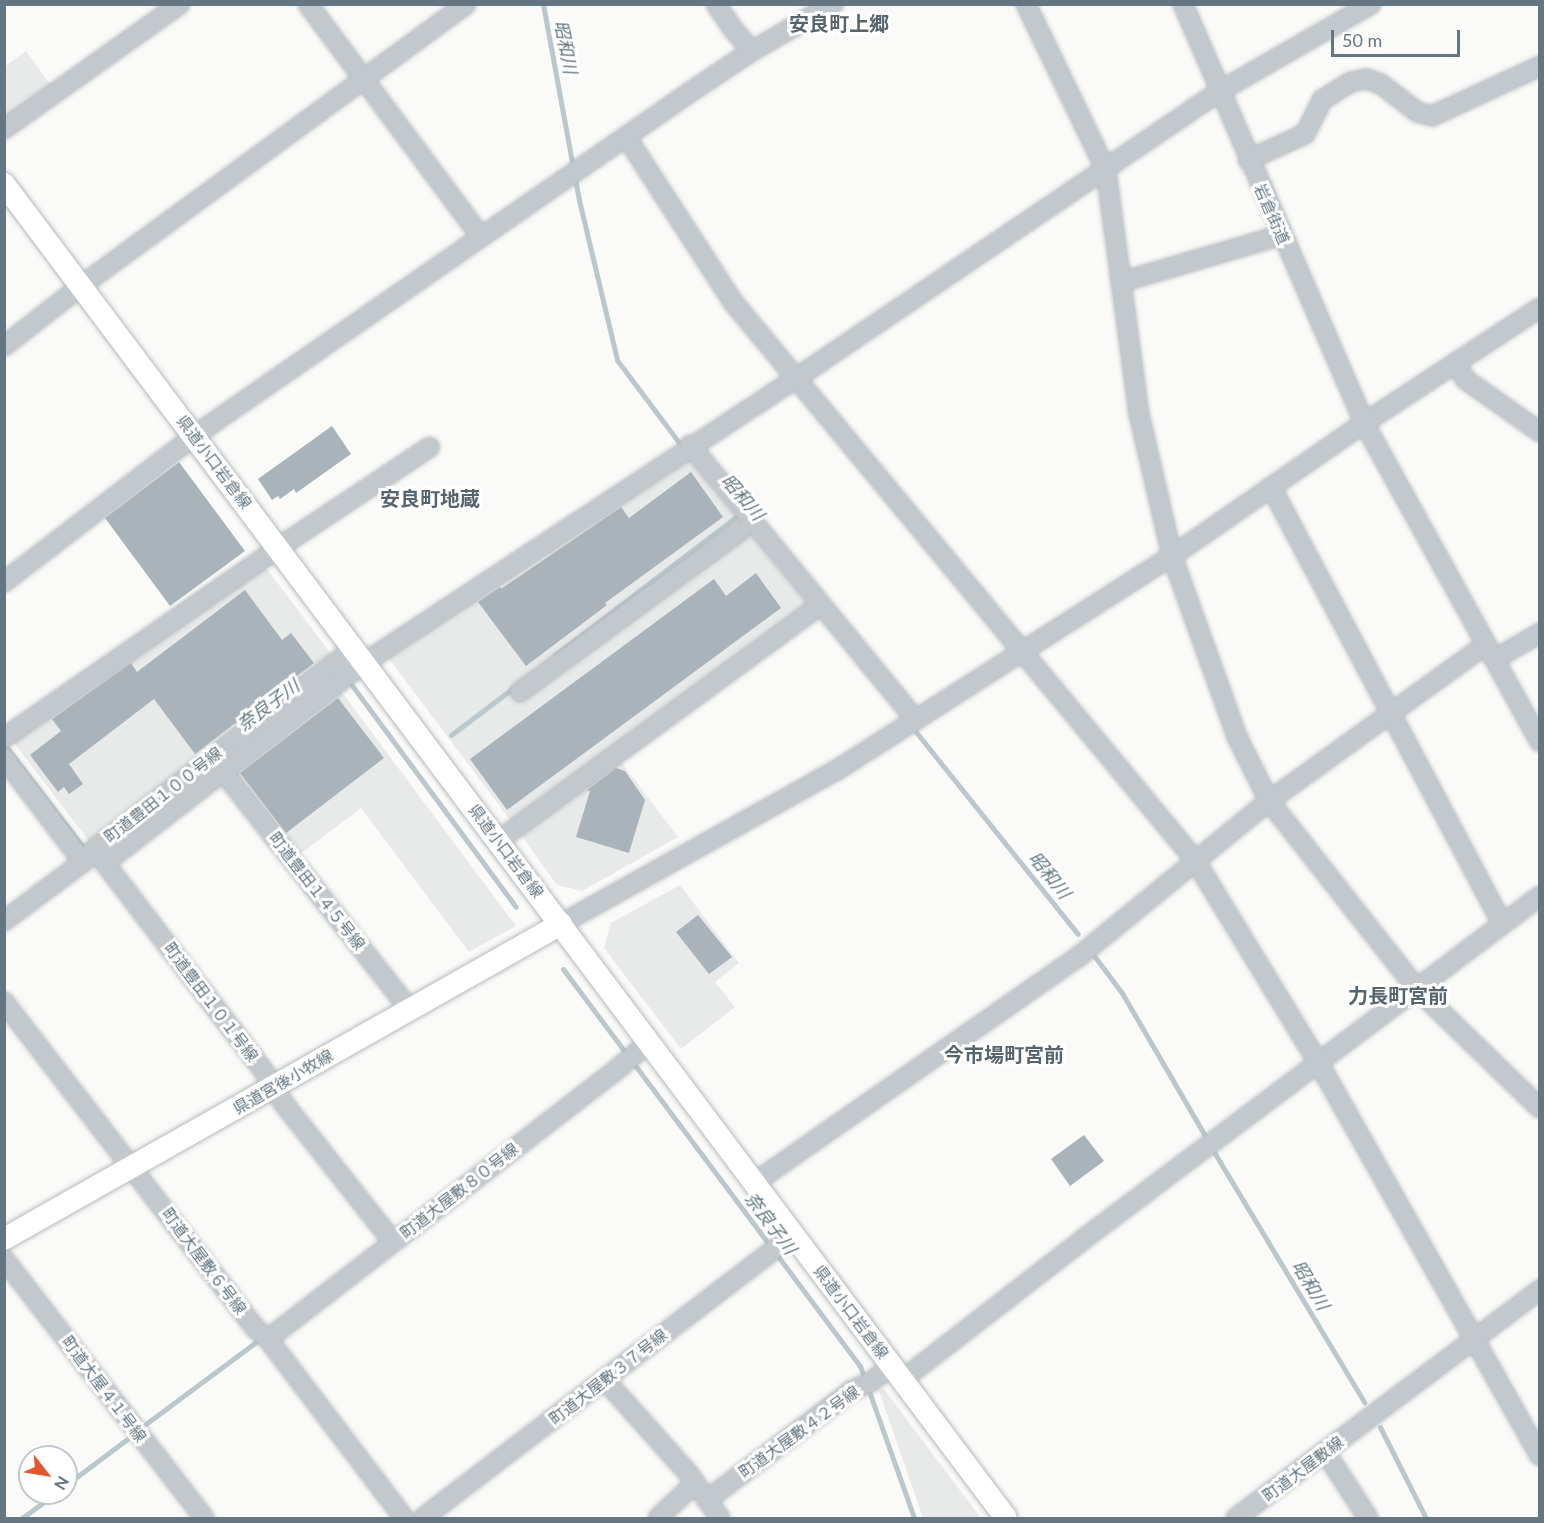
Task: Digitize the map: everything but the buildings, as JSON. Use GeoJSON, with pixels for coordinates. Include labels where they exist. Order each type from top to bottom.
{"type":"FeatureCollection","features":[{"type":"Feature","properties":{"kind":"main road","name":"県道小口岩倉線"},"geometry":{"type":"LineString","coordinates":[[4,184],[498,841],[570,919],[649,1042],[1006,1518]]}},
{"type":"Feature","properties":{"kind":"main road","name":"県道宮後小牧線"},"geometry":{"type":"LineString","coordinates":[[4,1239],[570,919]]}},
{"type":"Feature","properties":{"kind":"street"},"geometry":{"type":"LineString","coordinates":[[4,129],[180,4]]}},
{"type":"Feature","properties":{"kind":"street"},"geometry":{"type":"LineString","coordinates":[[308,4],[482,237]]}},
{"type":"Feature","properties":{"kind":"street"},"geometry":{"type":"LineString","coordinates":[[4,346],[81,286],[466,4]]}},
{"type":"Feature","properties":{"kind":"street"},"geometry":{"type":"LineString","coordinates":[[716,4],[732,28],[752,51]]}},
{"type":"Feature","properties":{"kind":"street"},"geometry":{"type":"LineString","coordinates":[[4,582],[194,436],[752,51],[833,4]]}},
{"type":"Feature","properties":{"kind":"street"},"geometry":{"type":"LineString","coordinates":[[1026,4],[1106,170],[1139,414],[1172,556],[1237,737],[1269,801],[1417,989],[1539,1108]]}},
{"type":"Feature","properties":{"kind":"street","name":"岩倉街道"},"geometry":{"type":"LineString","coordinates":[[1183,4],[1248,160],[1364,423],[1539,742]]}},
{"type":"Feature","properties":{"kind":"street"},"geometry":{"type":"LineString","coordinates":[[94,858],[224,772],[359,656],[795,379],[1220,91],[1371,4]]}},
{"type":"Feature","properties":{"kind":"street"},"geometry":{"type":"LineString","coordinates":[[1248,160],[1305,134],[1322,100],[1351,82],[1367,79],[1381,84],[1417,112],[1431,116],[1539,66]]}},
{"type":"Feature","properties":{"kind":"street"},"geometry":{"type":"LineString","coordinates":[[627,138],[733,302],[1195,860],[1318,1062],[1539,1456]]}},
{"type":"Feature","properties":{"kind":"street"},"geometry":{"type":"LineString","coordinates":[[1121,282],[1282,235]]}},
{"type":"Feature","properties":{"kind":"street"},"geometry":{"type":"LineString","coordinates":[[570,919],[837,770],[1172,556],[1364,423],[1539,308]]}},
{"type":"Feature","properties":{"kind":"street"},"geometry":{"type":"LineString","coordinates":[[1455,363],[1466,380],[1539,432]]}},
{"type":"Feature","properties":{"kind":"street"},"geometry":{"type":"LineString","coordinates":[[4,738],[278,548],[430,447]]}},
{"type":"Feature","properties":{"kind":"street"},"geometry":{"type":"LineString","coordinates":[[684,450],[910,723]]}},
{"type":"Feature","properties":{"kind":"street"},"geometry":{"type":"LineString","coordinates":[[1271,487],[1502,924]]}},
{"type":"Feature","properties":{"kind":"street"},"geometry":{"type":"LineString","coordinates":[[520,692],[740,531]]}},
{"type":"Feature","properties":{"kind":"street"},"geometry":{"type":"LineString","coordinates":[[498,841],[816,608]]}},
{"type":"Feature","properties":{"kind":"street"},"geometry":{"type":"LineString","coordinates":[[754,1183],[1077,958],[1269,801],[1391,716],[1490,652],[1539,633]]}},
{"type":"Feature","properties":{"kind":"street","name":"町道豊田１００号線"},"geometry":{"type":"LineString","coordinates":[[4,921],[94,858],[212,757],[359,656]]}},
{"type":"Feature","properties":{"kind":"street","name":"町道豊田１４５号線"},"geometry":{"type":"LineString","coordinates":[[212,757],[411,1010]]}},
{"type":"Feature","properties":{"kind":"street","name":"町道豊田１０１号線"},"geometry":{"type":"LineString","coordinates":[[4,758],[94,858],[393,1242]]}},
{"type":"Feature","properties":{"kind":"street","name":"町道大屋敷４２号線"},"geometry":{"type":"LineString","coordinates":[[707,1500],[851,1391],[897,1373],[1417,989],[1539,896]]}},
{"type":"Feature","properties":{"kind":"street","name":"町道大屋敷６号線"},"geometry":{"type":"LineString","coordinates":[[4,1002],[255,1328],[268,1339],[404,1518]]}},
{"type":"Feature","properties":{"kind":"street","name":"町道大屋敷８０号線"},"geometry":{"type":"LineString","coordinates":[[268,1339],[649,1042]]}},
{"type":"Feature","properties":{"kind":"street","name":"町道大屋敷３７号線"},"geometry":{"type":"LineString","coordinates":[[423,1518],[794,1235]]}},
{"type":"Feature","properties":{"kind":"street","name":"町道大屋４１号線"},"geometry":{"type":"LineString","coordinates":[[4,1259],[204,1518]]}},
{"type":"Feature","properties":{"kind":"street","name":"町道大屋敷線"},"geometry":{"type":"LineString","coordinates":[[1236,1518],[1539,1290]]}},
{"type":"Feature","properties":{"kind":"street"},"geometry":{"type":"LineString","coordinates":[[605,1380],[695,1483],[720,1518]]}},
{"type":"Feature","properties":{"kind":"street"},"geometry":{"type":"LineString","coordinates":[[1325,1452],[1368,1518]]}},
{"type":"Feature","properties":{"kind":"street"},"geometry":{"type":"LineString","coordinates":[[658,1518],[695,1483]]}},
{"type":"Feature","properties":{"kind":"shaded area"},"geometry":{"type":"Polygon","coordinates":[[[26,51],[56,92],[4,129],[4,67],[26,51]]]}},
{"type":"Feature","properties":{"kind":"shaded area"},"geometry":{"type":"Polygon","coordinates":[[[687,457],[808,605],[514,825],[387,656],[687,457]]]}},
{"type":"Feature","properties":{"kind":"shaded area"},"geometry":{"type":"Polygon","coordinates":[[[264,565],[334,658],[92,845],[11,739],[264,565]]]}},
{"type":"Feature","properties":{"kind":"shaded area"},"geometry":{"type":"Polygon","coordinates":[[[341,691],[516,926],[469,952],[361,808],[296,857],[232,776],[341,691]]]}},
{"type":"Feature","properties":{"kind":"shaded area"},"geometry":{"type":"Polygon","coordinates":[[[618,758],[678,837],[582,891],[557,885],[519,832],[618,758]]]}},
{"type":"Feature","properties":{"kind":"shaded area"},"geometry":{"type":"Polygon","coordinates":[[[680,885],[739,963],[715,982],[735,1007],[681,1049],[604,948],[611,923],[680,885]]]}},
{"type":"Feature","properties":{"kind":"shaded area"},"geometry":{"type":"Polygon","coordinates":[[[883,1388],[981,1518],[923,1518],[879,1391],[883,1388]]]}},
{"type":"Feature","properties":{"kind":"waterway","name":"昭和川"},"geometry":{"type":"LineString","coordinates":[[543,4],[579,200],[617,360],[683,448]]}},
{"type":"Feature","properties":{"kind":"waterway"},"geometry":{"type":"LineString","coordinates":[[555,655],[740,514]]}},
{"type":"Feature","properties":{"kind":"waterway","name":"奈良子川"},"geometry":{"type":"LineString","coordinates":[[348,680],[516,907]]}},
{"type":"Feature","properties":{"kind":"waterway"},"geometry":{"type":"LineString","coordinates":[[451,735],[517,685]]}},
{"type":"Feature","properties":{"kind":"waterway","name":"昭和川"},"geometry":{"type":"LineString","coordinates":[[912,727],[1078,934]]}},
{"type":"Feature","properties":{"kind":"waterway","name":"奈良子川"},"geometry":{"type":"LineString","coordinates":[[4,744],[87,852]]}},
{"type":"Feature","properties":{"kind":"waterway","name":"昭和川"},"geometry":{"type":"LineString","coordinates":[[1092,953],[1122,993],[1204,1134]]}},
{"type":"Feature","properties":{"kind":"waterway","name":"奈良子川"},"geometry":{"type":"LineString","coordinates":[[563,969],[860,1366],[914,1518]]}},
{"type":"Feature","properties":{"kind":"waterway","name":"昭和川"},"geometry":{"type":"LineString","coordinates":[[1214,1152],[1364,1402]]}},
{"type":"Feature","properties":{"kind":"waterway"},"geometry":{"type":"LineString","coordinates":[[143,1426],[260,1339]]}},
{"type":"Feature","properties":{"kind":"waterway","name":"昭和川"},"geometry":{"type":"LineString","coordinates":[[1380,1427],[1426,1518]]}},
{"type":"Feature","properties":{"kind":"waterway"},"geometry":{"type":"LineString","coordinates":[[78,1476],[134,1434]]}},
{"type":"Feature","properties":{"kind":"waterway"},"geometry":{"type":"LineString","coordinates":[[22,1518],[40,1505]]}},
{"type":"Feature","properties":{"kind":"district","name":"安良町上郷"},"geometry":{"type":"Point","coordinates":[839,23]}},
{"type":"Feature","properties":{"kind":"district","name":"安良町地蔵"},"geometry":{"type":"Point","coordinates":[430,498]}},
{"type":"Feature","properties":{"kind":"district","name":"力長町宮前"},"geometry":{"type":"Point","coordinates":[1398,995]}},
{"type":"Feature","properties":{"kind":"district","name":"今市場町宮前"},"geometry":{"type":"Point","coordinates":[1004,1054]}}]}
